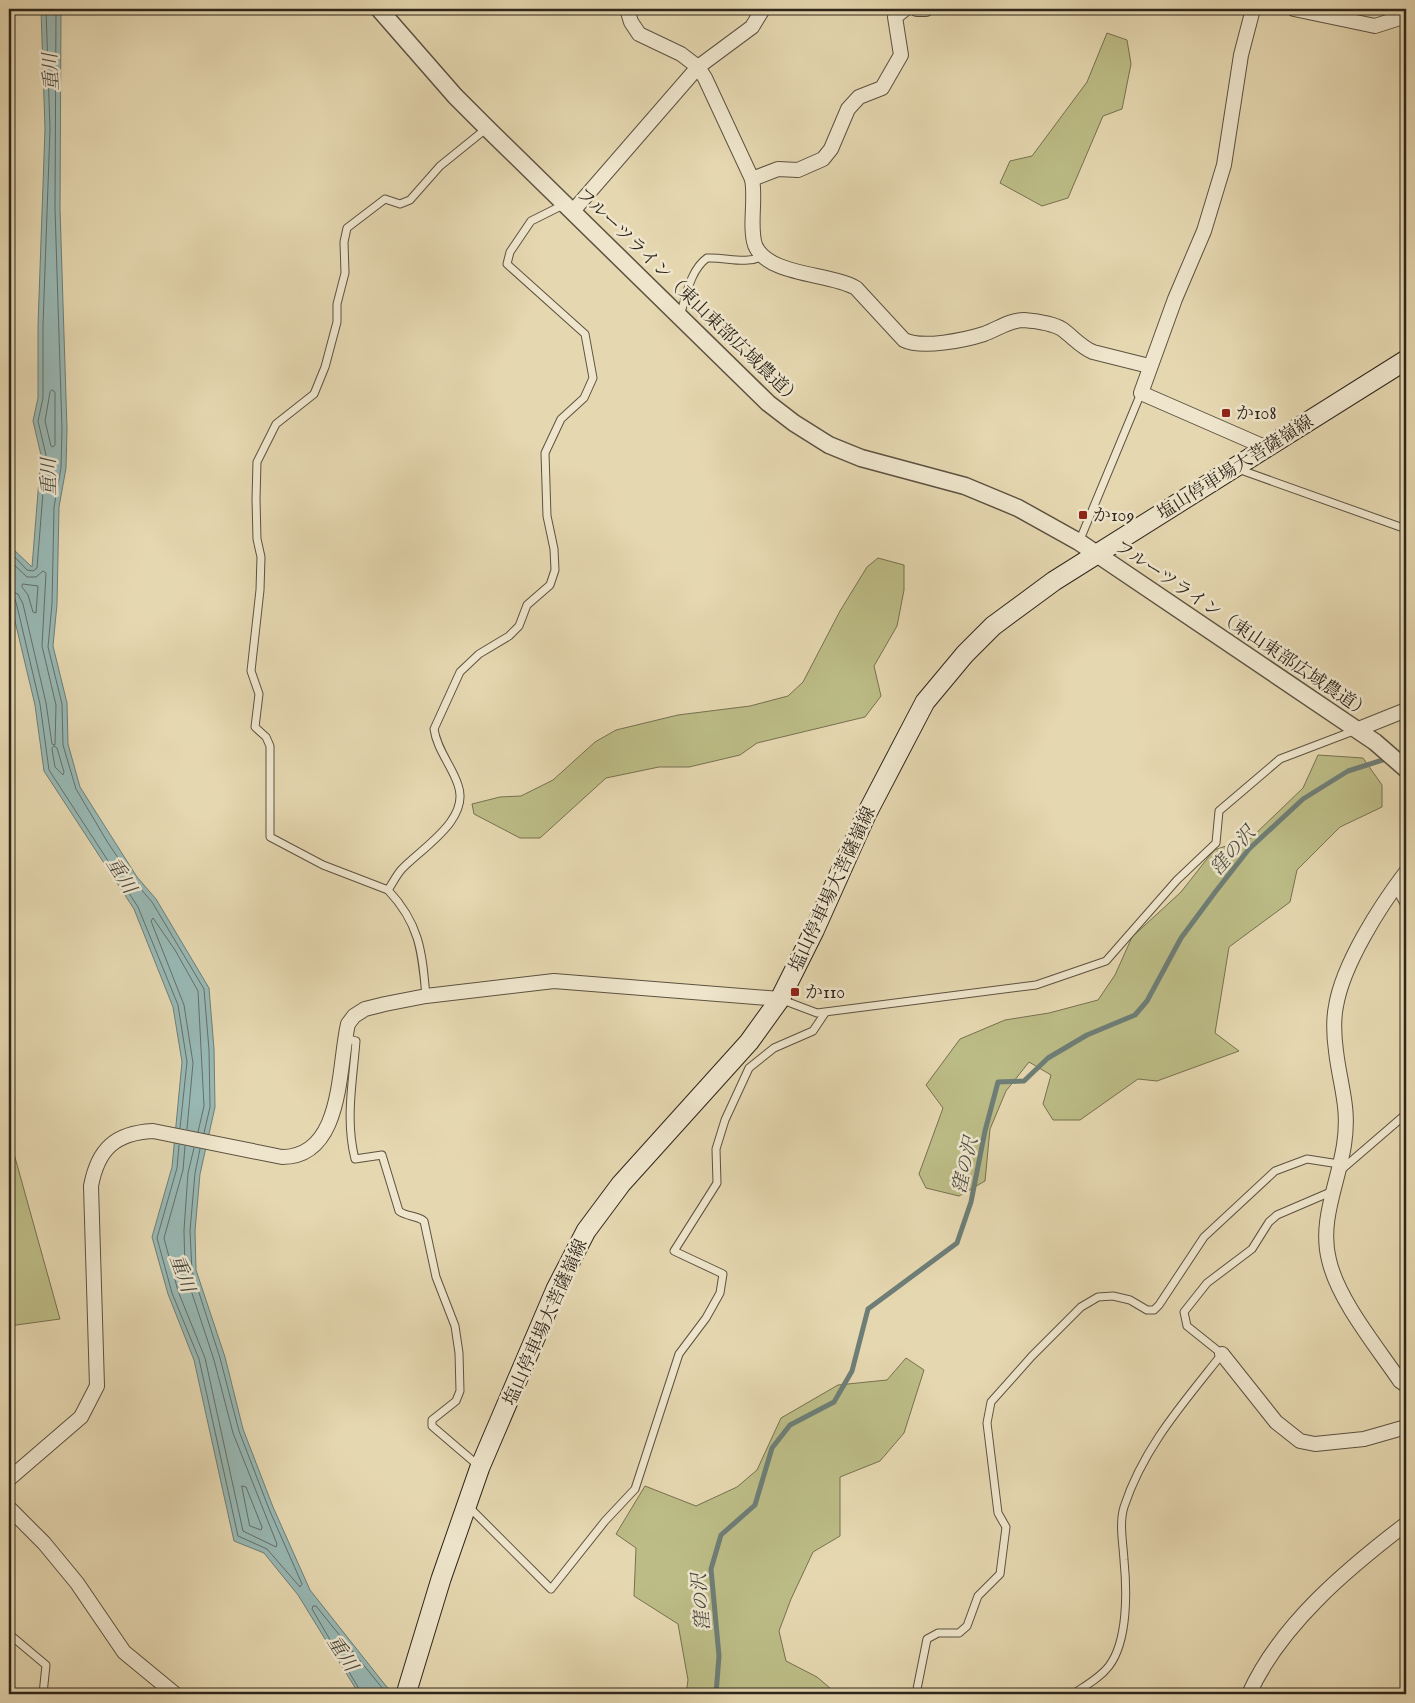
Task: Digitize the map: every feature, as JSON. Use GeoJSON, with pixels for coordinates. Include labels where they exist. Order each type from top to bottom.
{"type":"FeatureCollection","features":[{"type":"Feature","properties":{"kind":"main road","name":"塩山停車場大菩薩嶺線"},"geometry":{"type":"LineString","coordinates":[[406,1694],[466,1504],[480,1467],[556,1289],[586,1231],[621,1184],[750,1042],[780,999],[814,931],[866,815],[925,702],[965,654],[993,626],[1095,554],[1268,448],[1406,360]]}},
{"type":"Feature","properties":{"kind":"street","name":"フルーツライン（東山東部広域農道）"},"geometry":{"type":"LineString","coordinates":[[379,9],[455,96],[487,128],[768,403],[794,423],[829,445],[861,458],[965,486],[1018,508],[1079,542],[1375,742],[1406,769]]}},
{"type":"Feature","properties":{"kind":"street"},"geometry":{"type":"LineString","coordinates":[[628,9],[630,22],[639,34],[681,54],[698,67],[752,178],[755,191],[755,244],[764,256],[785,268],[847,282],[856,288],[904,340],[910,343],[948,341],[984,334],[1012,322],[1025,320],[1061,328],[1086,349],[1093,352],[1149,366]]}},
{"type":"Feature","properties":{"kind":"street"},"geometry":{"type":"LineString","coordinates":[[569,208],[698,67],[752,27],[763,9]]}},
{"type":"Feature","properties":{"kind":"street"},"geometry":{"type":"LineString","coordinates":[[752,178],[778,169],[798,170],[823,159],[831,148],[848,109],[859,97],[882,88],[901,55],[896,17],[905,9]]}},
{"type":"Feature","properties":{"kind":"street"},"geometry":{"type":"LineString","coordinates":[[917,9],[926,9]]}},
{"type":"Feature","properties":{"kind":"street"},"geometry":{"type":"LineString","coordinates":[[1253,9],[1241,55],[1224,165],[1204,231],[1149,366],[1141,393],[1268,448]]}},
{"type":"Feature","properties":{"kind":"street"},"geometry":{"type":"LineString","coordinates":[[1294,9],[1375,26],[1406,16]]}},
{"type":"Feature","properties":{"kind":"street"},"geometry":{"type":"LineString","coordinates":[[1356,730],[1406,710]]}},
{"type":"Feature","properties":{"kind":"street"},"geometry":{"type":"LineString","coordinates":[[1406,872],[1366,932],[1343,980],[1336,1005],[1334,1026],[1336,1053],[1345,1094],[1346,1117],[1338,1169],[1327,1214],[1326,1241],[1328,1260],[1336,1281],[1366,1332],[1400,1381],[1406,1384]]}},
{"type":"Feature","properties":{"kind":"street"},"geometry":{"type":"LineString","coordinates":[[9,1479],[80,1417],[97,1386],[91,1186],[98,1162],[112,1144],[121,1137],[135,1132],[153,1131],[282,1157],[294,1157],[305,1152],[316,1144],[330,1123],[337,1099],[348,1024],[354,1016],[366,1009],[426,996],[554,981],[780,999]]}},
{"type":"Feature","properties":{"kind":"street"},"geometry":{"type":"LineString","coordinates":[[1222,1354],[1276,1422],[1300,1441],[1315,1444],[1364,1439],[1406,1427]]}},
{"type":"Feature","properties":{"kind":"street"},"geometry":{"type":"LineString","coordinates":[[9,1508],[44,1543],[77,1583],[124,1652],[175,1694]]}},
{"type":"Feature","properties":{"kind":"street"},"geometry":{"type":"LineString","coordinates":[[1249,1694],[1270,1656],[1300,1620],[1378,1546],[1406,1524]]}},
{"type":"Feature","properties":{"kind":"lane"},"geometry":{"type":"LineString","coordinates":[[426,996],[421,949],[404,907],[388,890],[323,865],[270,837],[270,746],[266,737],[255,727],[259,694],[251,671],[260,590],[261,557],[257,539],[257,462],[276,424],[314,394],[325,367],[337,322],[337,304],[345,272],[344,242],[346,228],[385,199],[400,204],[410,200],[440,166],[487,128]]}},
{"type":"Feature","properties":{"kind":"lane"},"geometry":{"type":"LineString","coordinates":[[388,890],[401,871],[435,841],[459,806],[459,787],[435,739],[434,729],[460,672],[479,654],[510,636],[519,626],[527,605],[550,585],[556,570],[547,516],[545,453],[561,419],[584,398],[593,378],[591,361],[585,334],[507,264],[510,252],[531,221],[569,208]]}},
{"type":"Feature","properties":{"kind":"lane"},"geometry":{"type":"LineString","coordinates":[[680,318],[694,272],[700,263],[707,258],[742,262],[753,261],[764,256]]}},
{"type":"Feature","properties":{"kind":"lane"},"geometry":{"type":"LineString","coordinates":[[1079,542],[1141,393]]}},
{"type":"Feature","properties":{"kind":"lane"},"geometry":{"type":"LineString","coordinates":[[1235,468],[1406,529]]}},
{"type":"Feature","properties":{"kind":"lane"},"geometry":{"type":"LineString","coordinates":[[780,999],[817,1013],[1036,985],[1106,961],[1177,880],[1216,843],[1219,811],[1280,759],[1356,730]]}},
{"type":"Feature","properties":{"kind":"lane"},"geometry":{"type":"LineString","coordinates":[[1395,887],[1406,907]]}},
{"type":"Feature","properties":{"kind":"lane"},"geometry":{"type":"LineString","coordinates":[[466,1504],[551,1589],[605,1522],[635,1489],[679,1354],[706,1318],[720,1293],[723,1274],[674,1251],[717,1183],[716,1149],[725,1120],[749,1068],[774,1048],[813,1031],[825,1012]]}},
{"type":"Feature","properties":{"kind":"lane"},"geometry":{"type":"LineString","coordinates":[[345,1038],[356,1041],[349,1114],[349,1138],[355,1159],[382,1156],[399,1211],[406,1216],[420,1217],[424,1221],[436,1277],[455,1326],[459,1353],[460,1391],[456,1402],[432,1420],[432,1426],[480,1467]]}},
{"type":"Feature","properties":{"kind":"lane"},"geometry":{"type":"LineString","coordinates":[[916,1694],[927,1639],[938,1633],[959,1633],[967,1626],[978,1596],[1000,1574],[1006,1527],[998,1514],[987,1422],[991,1402],[1032,1356],[1081,1307],[1098,1297],[1113,1296],[1130,1300],[1147,1310],[1154,1310],[1204,1237],[1275,1171],[1307,1159],[1338,1169],[1406,1114]]}},
{"type":"Feature","properties":{"kind":"lane"},"geometry":{"type":"LineString","coordinates":[[1073,1694],[1108,1668],[1122,1638],[1126,1577],[1122,1532],[1123,1510],[1132,1485],[1144,1459],[1165,1427],[1222,1354],[1187,1326],[1184,1312],[1207,1284],[1252,1249],[1269,1222],[1277,1215],[1333,1191]]}},
{"type":"Feature","properties":{"kind":"lane"},"geometry":{"type":"LineString","coordinates":[[9,1634],[46,1665],[43,1694]]}},
{"type":"Feature","properties":{"kind":"green space"},"geometry":{"type":"Polygon","coordinates":[[[1107,33],[1127,40],[1131,64],[1122,109],[1103,116],[1068,198],[1042,206],[1000,183],[1010,161],[1032,156],[1087,82],[1107,33]]]}},
{"type":"Feature","properties":{"kind":"green space"},"geometry":{"type":"Polygon","coordinates":[[[878,558],[904,565],[904,590],[897,626],[874,666],[881,696],[865,717],[757,743],[740,755],[689,767],[659,767],[606,778],[540,838],[520,838],[474,814],[472,804],[500,797],[521,796],[553,780],[595,742],[616,730],[678,715],[750,706],[788,696],[803,682],[840,611],[867,567],[878,558]]]}},
{"type":"Feature","properties":{"kind":"green space"},"geometry":{"type":"Polygon","coordinates":[[[1318,755],[1363,758],[1382,785],[1382,807],[1340,827],[1297,870],[1290,902],[1229,947],[1215,1033],[1239,1051],[1157,1081],[1138,1079],[1080,1120],[1053,1120],[1043,1104],[1051,1075],[1029,1062],[1006,1091],[990,1129],[985,1181],[959,1196],[926,1188],[919,1174],[943,1108],[926,1085],[960,1039],[1005,1020],[1049,1013],[1098,1000],[1115,975],[1132,937],[1181,892],[1214,850],[1251,838],[1303,788],[1318,755]]]}},
{"type":"Feature","properties":{"kind":"green space"},"geometry":{"type":"Polygon","coordinates":[[[9,1143],[11,1143],[60,1319],[9,1326],[9,1143]]]}},
{"type":"Feature","properties":{"kind":"green space"},"geometry":{"type":"Polygon","coordinates":[[[906,1358],[924,1370],[904,1433],[880,1461],[840,1477],[840,1536],[813,1552],[791,1599],[779,1631],[786,1661],[817,1677],[837,1694],[686,1694],[688,1680],[678,1624],[634,1596],[636,1548],[616,1534],[645,1486],[696,1506],[737,1487],[757,1470],[781,1418],[838,1385],[887,1380],[906,1358]]]}},
{"type":"Feature","properties":{"kind":"water","name":"重川"},"geometry":{"type":"Polygon","coordinates":[[[41,9],[61,9],[60,209],[67,429],[66,468],[59,507],[57,604],[53,646],[67,703],[68,744],[80,787],[137,877],[156,899],[209,988],[214,1049],[215,1107],[200,1174],[195,1231],[196,1270],[225,1357],[243,1429],[273,1507],[310,1590],[386,1686],[395,1694],[359,1694],[298,1595],[264,1553],[234,1541],[194,1360],[168,1294],[152,1237],[172,1167],[182,1062],[173,1007],[134,909],[44,771],[35,705],[9,596],[9,536],[13,549],[32,567],[41,455],[33,421],[38,398],[38,325],[45,129],[41,9]]]}},
{"type":"Feature","properties":{"kind":"waterway","name":"窪の沢"},"geometry":{"type":"LineString","coordinates":[[716,1694],[719,1656],[711,1569],[721,1535],[755,1505],[772,1448],[790,1425],[834,1402],[852,1371],[868,1309],[957,1243],[971,1202],[985,1131],[998,1082],[1024,1081],[1048,1058],[1087,1035],[1135,1015],[1147,1001],[1181,938],[1249,849],[1303,799],[1348,771],[1389,758]]}},
{"type":"Feature","properties":{"kind":"place","name":"か108"},"geometry":{"type":"Point","coordinates":[1226,413]}},
{"type":"Feature","properties":{"kind":"place","name":"か109"},"geometry":{"type":"Point","coordinates":[1083,515]}},
{"type":"Feature","properties":{"kind":"place","name":"か110"},"geometry":{"type":"Point","coordinates":[795,992]}}]}
